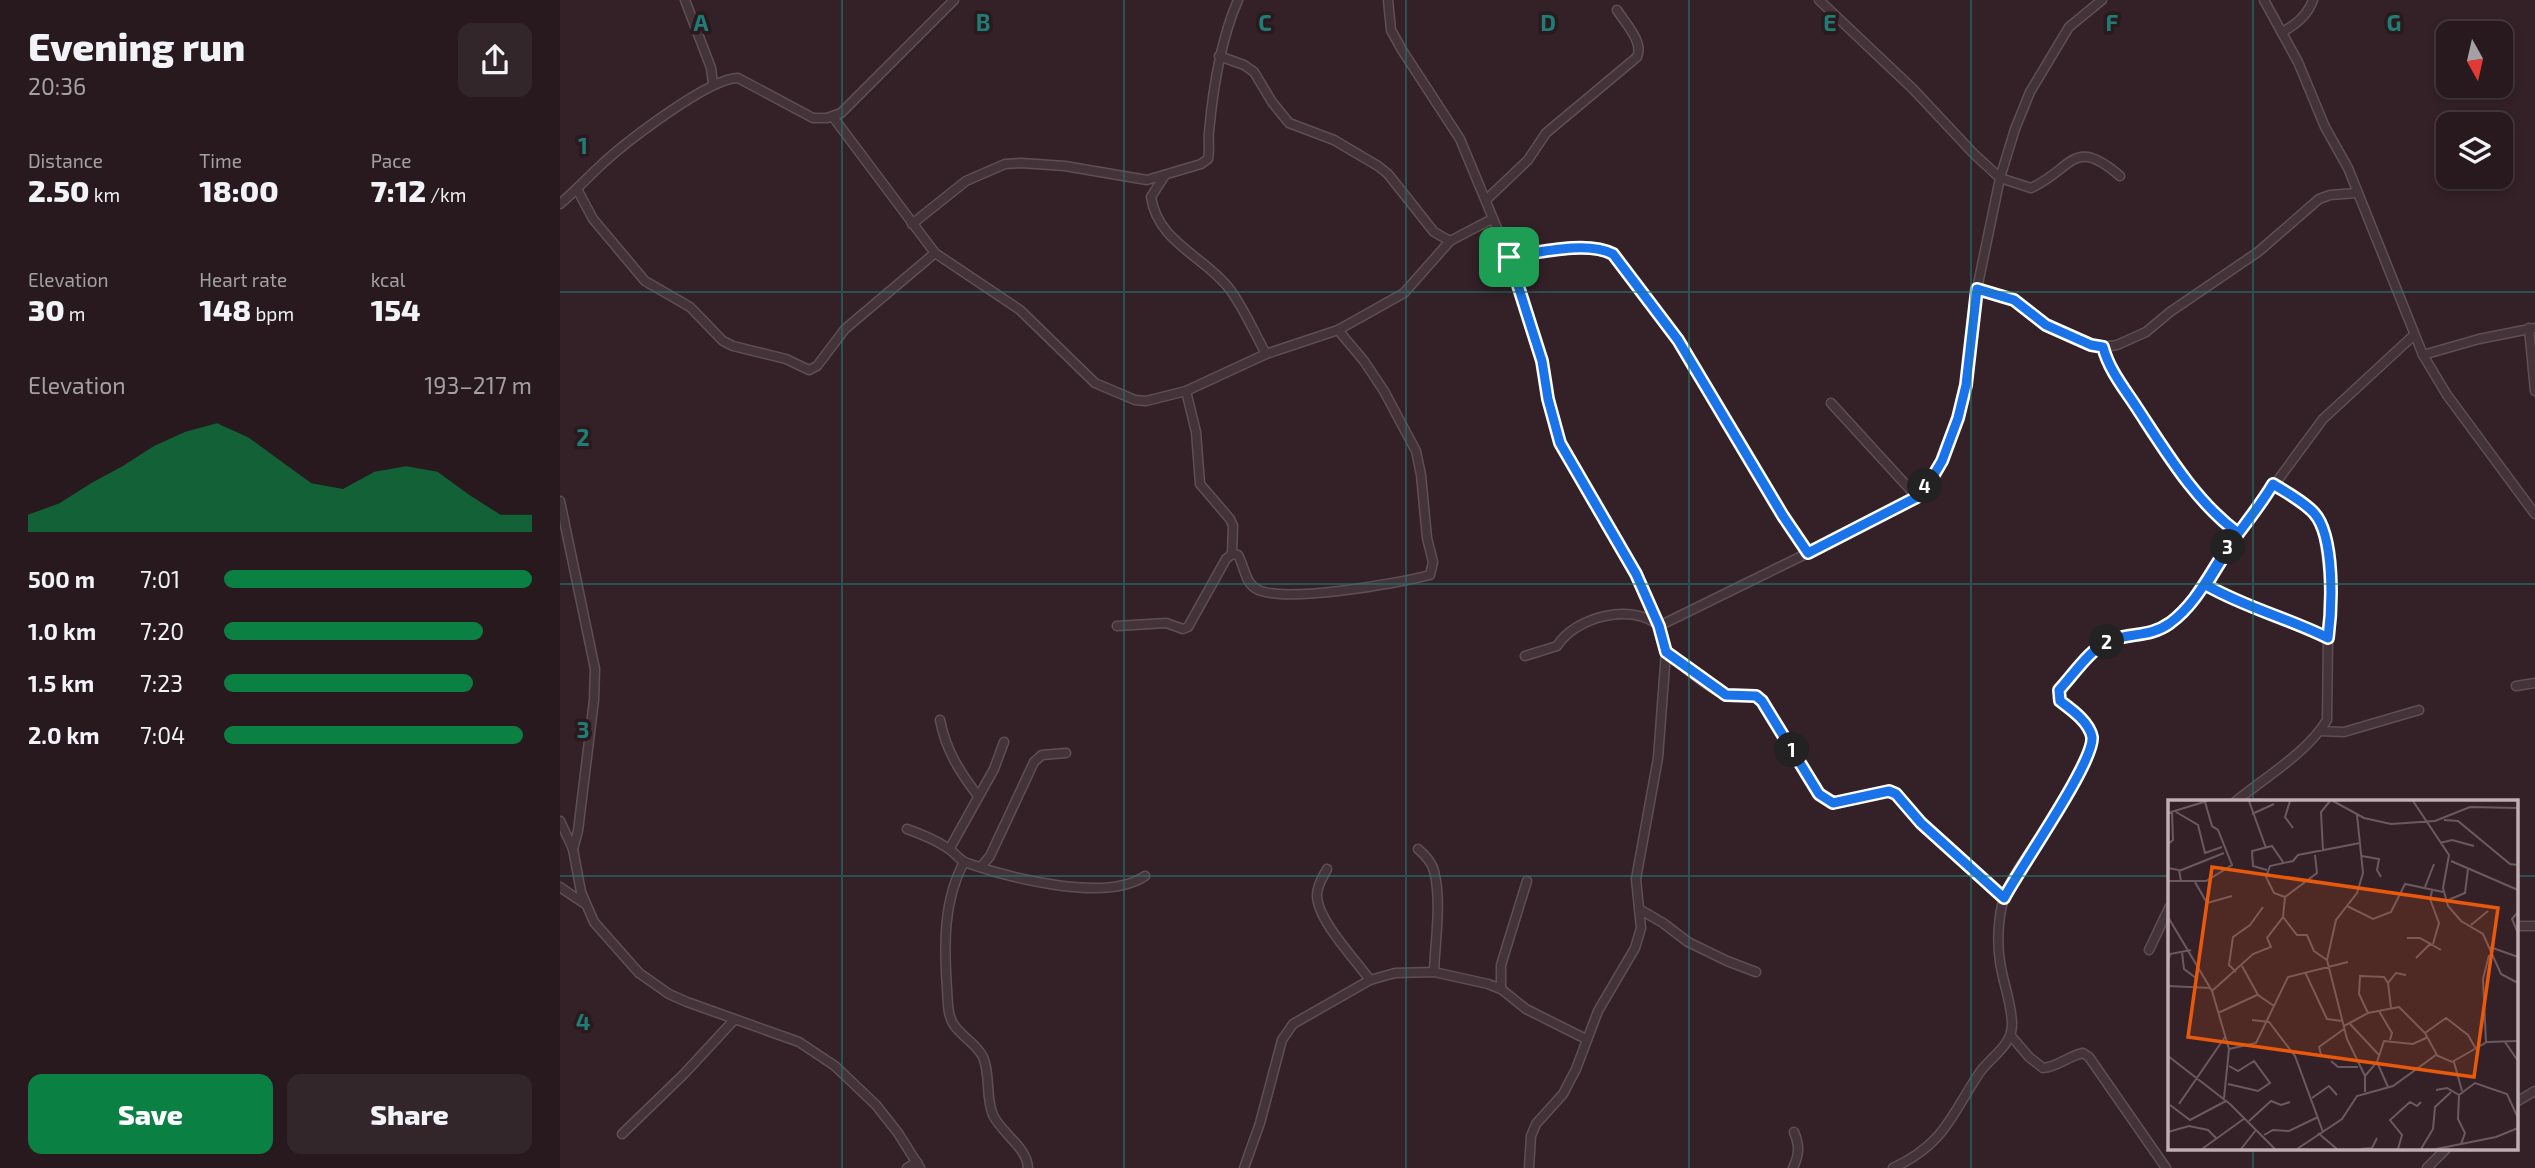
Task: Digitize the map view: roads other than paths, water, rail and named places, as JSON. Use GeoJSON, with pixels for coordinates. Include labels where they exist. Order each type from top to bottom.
{"type":"FeatureCollection","features":[{"type":"Feature","properties":{"kind":"street"},"geometry":{"type":"LineString","coordinates":[[685,0],[707,56],[713,85]]}},
{"type":"Feature","properties":{"kind":"street"},"geometry":{"type":"LineString","coordinates":[[560,204],[600,165],[632,141],[713,85],[728,78],[738,78],[807,115],[820,119],[833,117],[853,104],[954,0]]}},
{"type":"Feature","properties":{"kind":"street"},"geometry":{"type":"LineString","coordinates":[[912,224],[966,181],[1005,164],[1065,166],[1147,180],[1201,164],[1208,159],[1219,56],[1236,4],[1229,0]]}},
{"type":"Feature","properties":{"kind":"street"},"geometry":{"type":"LineString","coordinates":[[1388,0],[1391,30],[1460,139],[1509,257],[1542,361],[1548,399],[1560,443],[1636,574],[1659,626],[1666,652],[1658,758],[1636,879],[1642,928],[1636,948],[1603,1003],[1563,1094],[1536,1124],[1531,1136],[1529,1168]]}},
{"type":"Feature","properties":{"kind":"street"},"geometry":{"type":"LineString","coordinates":[[1819,0],[1913,89],[2000,178],[2031,188],[2041,184],[2063,165],[2081,157],[2093,157],[2102,161],[2120,176]]}},
{"type":"Feature","properties":{"kind":"street"},"geometry":{"type":"LineString","coordinates":[[1659,626],[1917,497],[1942,461],[1958,418],[1966,385],[1977,289],[2000,178],[2030,92],[2070,27],[2102,0]]}},
{"type":"Feature","properties":{"kind":"street"},"geometry":{"type":"LineString","coordinates":[[2264,0],[2283,32],[2325,127],[2348,168],[2423,355],[2460,414],[2535,514]]}},
{"type":"Feature","properties":{"kind":"street"},"geometry":{"type":"LineString","coordinates":[[2283,32],[2307,14],[2313,0]]}},
{"type":"Feature","properties":{"kind":"street"},"geometry":{"type":"LineString","coordinates":[[1486,200],[1528,160],[1546,133],[1637,57],[1640,51],[1638,43],[1617,10]]}},
{"type":"Feature","properties":{"kind":"street"},"geometry":{"type":"LineString","coordinates":[[1219,56],[1254,72],[1272,102],[1289,123],[1334,140],[1388,174],[1434,232],[1450,241]]}},
{"type":"Feature","properties":{"kind":"street"},"geometry":{"type":"LineString","coordinates":[[833,117],[935,253],[1020,310],[1095,383],[1135,400],[1146,401],[1186,391],[1266,354],[1338,330],[1404,293],[1450,241],[1492,219]]}},
{"type":"Feature","properties":{"kind":"street"},"geometry":{"type":"LineString","coordinates":[[1166,173],[1151,197],[1160,222],[1167,234],[1228,287],[1266,354]]}},
{"type":"Feature","properties":{"kind":"street"},"geometry":{"type":"LineString","coordinates":[[577,189],[593,219],[645,281],[690,307],[723,341],[786,359],[809,370],[817,366],[854,320],[935,253]]}},
{"type":"Feature","properties":{"kind":"street"},"geometry":{"type":"LineString","coordinates":[[1977,289],[2014,300],[2046,325],[2081,341],[2103,347],[2117,345],[2146,332],[2170,312],[2258,252],[2319,199],[2330,195],[2357,193]]}},
{"type":"Feature","properties":{"kind":"street"},"geometry":{"type":"LineString","coordinates":[[1509,257],[1588,248],[1603,249],[1613,254],[1678,340],[1776,505],[1808,553]]}},
{"type":"Feature","properties":{"kind":"street"},"geometry":{"type":"LineString","coordinates":[[2423,355],[2532,328],[2535,391]]}},
{"type":"Feature","properties":{"kind":"street"},"geometry":{"type":"LineString","coordinates":[[1232,554],[1238,555],[1250,584],[1256,590],[1269,593],[1324,593],[1410,581],[1430,575],[1433,562],[1427,538],[1416,450],[1384,391],[1338,330]]}},
{"type":"Feature","properties":{"kind":"street"},"geometry":{"type":"LineString","coordinates":[[1893,1168],[1914,1158],[1936,1139],[1958,1112],[1982,1070],[2011,1036],[2012,1024],[2000,962],[1999,936],[2004,898],[2071,788],[2091,748],[2092,736],[2088,727],[2060,701],[2059,690],[2098,646],[2110,640],[2158,631],[2172,621],[2206,585],[2238,533],[2323,419],[2414,335]]}},
{"type":"Feature","properties":{"kind":"street"},"geometry":{"type":"LineString","coordinates":[[2103,347],[2112,371],[2181,473],[2218,519],[2238,533]]}},
{"type":"Feature","properties":{"kind":"street"},"geometry":{"type":"LineString","coordinates":[[1117,626],[1166,623],[1183,629],[1188,627],[1226,559],[1232,554],[1233,526],[1230,519],[1200,484],[1196,432],[1186,391]]}},
{"type":"Feature","properties":{"kind":"street"},"geometry":{"type":"LineString","coordinates":[[1831,403],[1917,497]]}},
{"type":"Feature","properties":{"kind":"street"},"geometry":{"type":"LineString","coordinates":[[2238,800],[2320,732],[2327,720],[2328,638],[2332,598],[2323,527],[2314,513],[2273,484]]}},
{"type":"Feature","properties":{"kind":"street"},"geometry":{"type":"LineString","coordinates":[[560,501],[596,669],[578,831],[573,849]]}},
{"type":"Feature","properties":{"kind":"street"},"geometry":{"type":"LineString","coordinates":[[2206,585],[2230,599],[2328,638]]}},
{"type":"Feature","properties":{"kind":"street"},"geometry":{"type":"LineString","coordinates":[[1525,656],[1557,646],[1579,626],[1598,617],[1638,616],[1650,619],[1659,626]]}},
{"type":"Feature","properties":{"kind":"street"},"geometry":{"type":"LineString","coordinates":[[1666,652],[1726,695],[1756,696],[1762,701],[1819,794],[1827,801],[1843,802],[1889,791],[1896,794],[1921,823],[2004,898]]}},
{"type":"Feature","properties":{"kind":"street"},"geometry":{"type":"LineString","coordinates":[[2516,686],[2535,683]]}},
{"type":"Feature","properties":{"kind":"street"},"geometry":{"type":"LineString","coordinates":[[2320,732],[2344,732],[2419,710]]}},
{"type":"Feature","properties":{"kind":"street"},"geometry":{"type":"LineString","coordinates":[[940,720],[948,752],[959,772],[978,796]]}},
{"type":"Feature","properties":{"kind":"street"},"geometry":{"type":"LineString","coordinates":[[950,848],[994,769],[1004,742]]}},
{"type":"Feature","properties":{"kind":"street"},"geometry":{"type":"LineString","coordinates":[[981,867],[990,856],[1034,762],[1042,755],[1066,753]]}},
{"type":"Feature","properties":{"kind":"street"},"geometry":{"type":"LineString","coordinates":[[560,821],[573,849],[581,892],[587,906],[600,931],[639,973],[669,994],[799,1042],[835,1066],[876,1105],[918,1165],[907,1168]]}},
{"type":"Feature","properties":{"kind":"street"},"geometry":{"type":"LineString","coordinates":[[907,829],[950,848],[964,862],[1058,886],[1114,888],[1133,884],[1145,876]]}},
{"type":"Feature","properties":{"kind":"street"},"geometry":{"type":"LineString","coordinates":[[1418,849],[1428,859],[1434,871],[1437,898],[1434,972]]}},
{"type":"Feature","properties":{"kind":"street"},"geometry":{"type":"LineString","coordinates":[[964,862],[955,878],[944,944],[949,1012],[954,1025],[982,1054],[987,1069],[989,1100],[993,1114],[1028,1161],[1028,1168]]}},
{"type":"Feature","properties":{"kind":"street"},"geometry":{"type":"LineString","coordinates":[[1327,869],[1318,886],[1317,898],[1322,916],[1370,980]]}},
{"type":"Feature","properties":{"kind":"street"},"geometry":{"type":"LineString","coordinates":[[1501,989],[1501,965],[1527,881]]}},
{"type":"Feature","properties":{"kind":"street"},"geometry":{"type":"LineString","coordinates":[[560,887],[587,906]]}},
{"type":"Feature","properties":{"kind":"street"},"geometry":{"type":"LineString","coordinates":[[1639,909],[1688,942],[1756,972]]}},
{"type":"Feature","properties":{"kind":"street"},"geometry":{"type":"LineString","coordinates":[[2149,950],[2168,910]]}},
{"type":"Feature","properties":{"kind":"street"},"geometry":{"type":"LineString","coordinates":[[1244,1168],[1260,1123],[1282,1040],[1293,1024],[1370,980],[1395,973],[1434,972],[1488,984],[1501,989],[1526,1009],[1587,1038]]}},
{"type":"Feature","properties":{"kind":"street"},"geometry":{"type":"LineString","coordinates":[[622,1134],[684,1074],[734,1020]]}},
{"type":"Feature","properties":{"kind":"street"},"geometry":{"type":"LineString","coordinates":[[2011,1036],[2029,1057],[2043,1068],[2052,1068],[2077,1054],[2083,1053],[2089,1057],[2166,1168]]}},
{"type":"Feature","properties":{"kind":"street"},"geometry":{"type":"LineString","coordinates":[[2518,1101],[2535,1091]]}},
{"type":"Feature","properties":{"kind":"street"},"geometry":{"type":"LineString","coordinates":[[1793,1168],[1798,1156],[1798,1143],[1794,1132]]}},
{"type":"Feature","properties":{"kind":"street"},"geometry":{"type":"LineString","coordinates":[[2427,1168],[2445,1150]]}}]}
